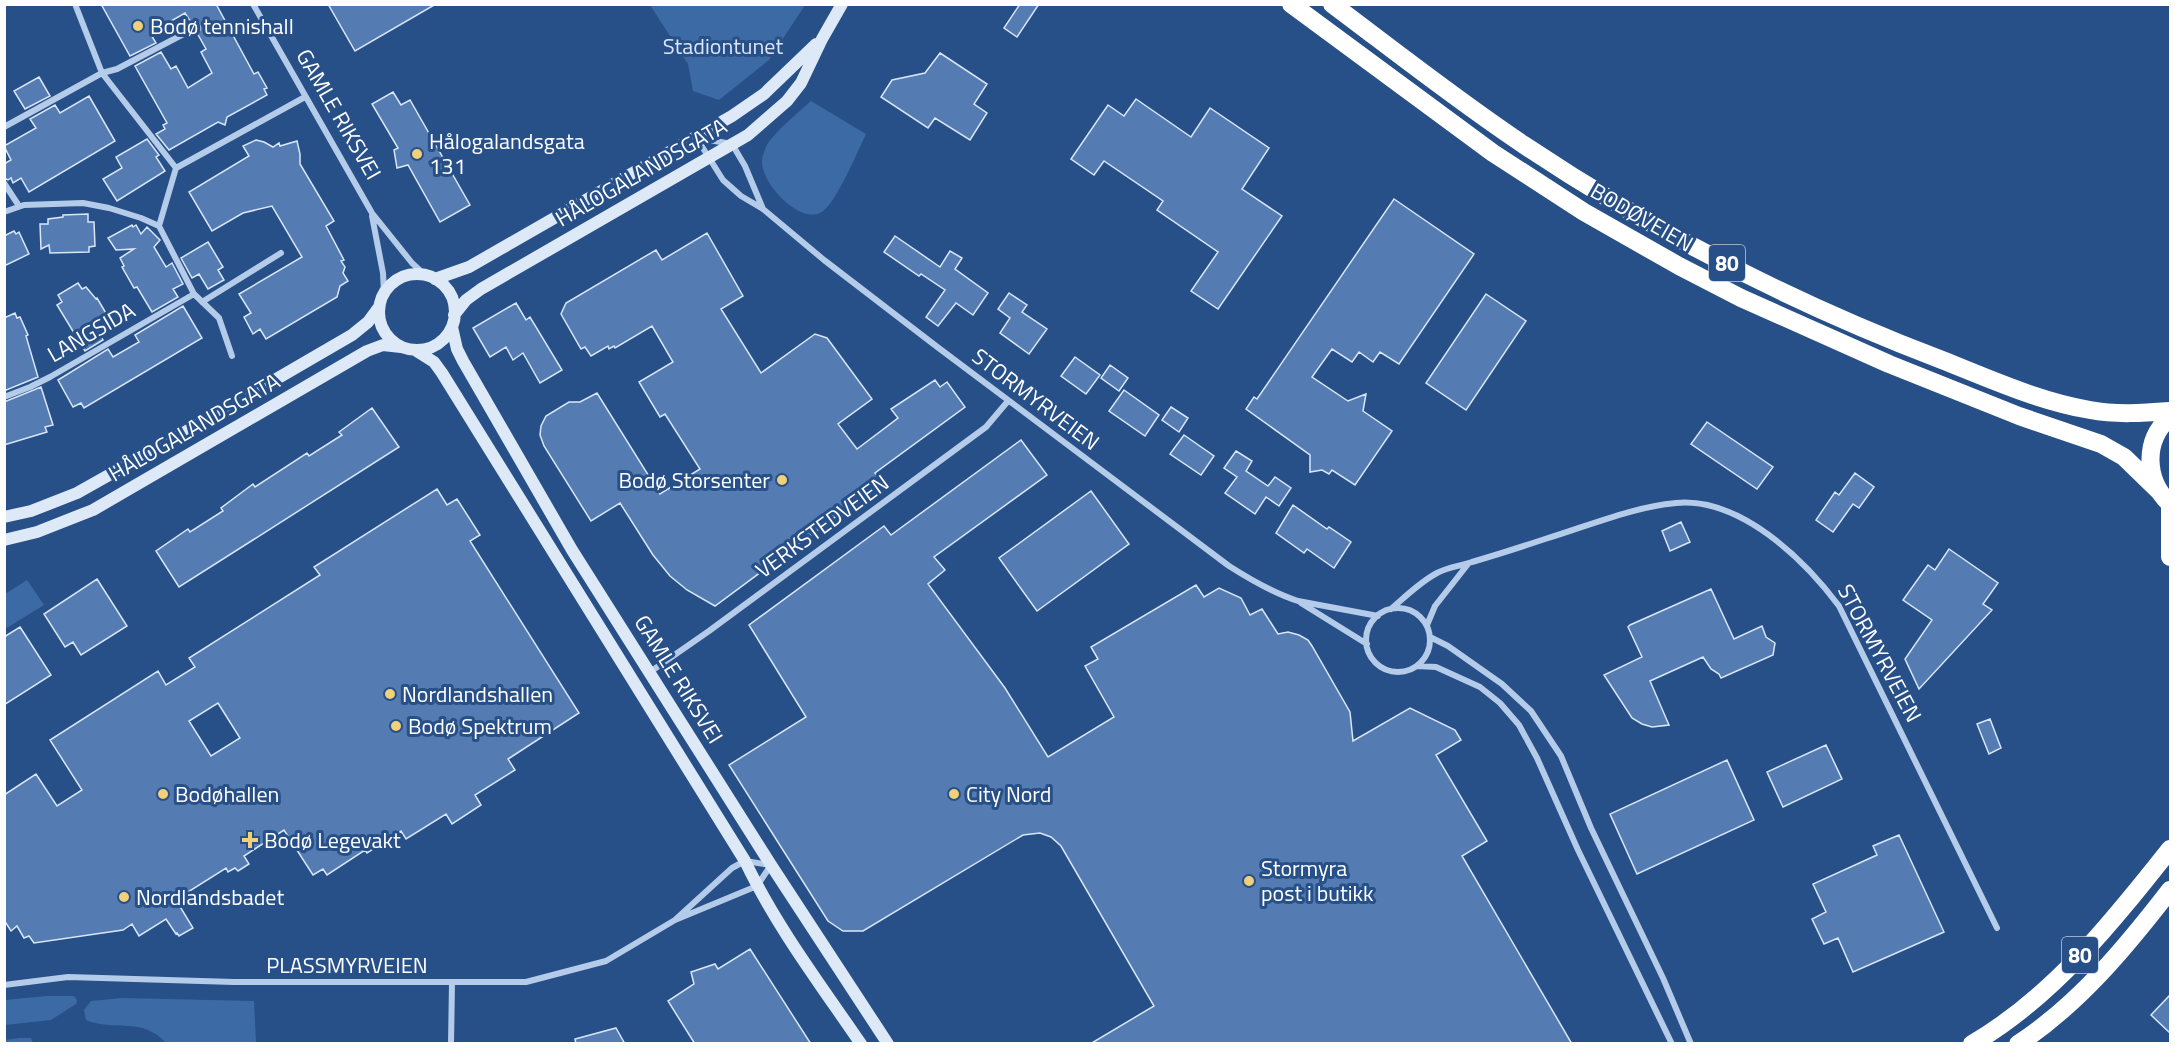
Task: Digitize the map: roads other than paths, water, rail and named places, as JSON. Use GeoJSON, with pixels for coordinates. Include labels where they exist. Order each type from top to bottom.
{"type":"FeatureCollection","features":[{"type":"Feature","properties":{"kind":"highway","name":"BODØVEIEN"},"geometry":{"type":"LineString","coordinates":[[1291,4],[1493,153],[1584,212],[1741,298],[1879,359],[2010,412],[2101,444],[2124,457],[2167,500]]}},
{"type":"Feature","properties":{"kind":"highway","name":"BODØVEIEN"},"geometry":{"type":"LineString","coordinates":[[1332,4],[1471,108],[1579,180],[1690,245],[1797,298],[1905,346],[2041,398],[2092,410],[2137,413],[2170,411]]}},
{"type":"Feature","properties":{"kind":"highway"},"geometry":{"type":"LineString","coordinates":[[2170,417],[2157,434],[2151,450],[2151,468],[2167,500],[2170,557]]}},
{"type":"Feature","properties":{"kind":"highway","name":"80"},"geometry":{"type":"LineString","coordinates":[[1972,1044],[2030,1002],[2068,967],[2124,908],[2170,849]]}},
{"type":"Feature","properties":{"kind":"highway","name":"80"},"geometry":{"type":"LineString","coordinates":[[2018,1044],[2103,972],[2170,890]]}},
{"type":"Feature","properties":{"kind":"street"},"geometry":{"type":"LineString","coordinates":[[75,4],[102,73],[176,168]]}},
{"type":"Feature","properties":{"kind":"street","name":"GAMLE RIKSVEI"},"geometry":{"type":"LineString","coordinates":[[252,4],[372,213],[411,263],[430,277]]}},
{"type":"Feature","properties":{"kind":"street","name":"HÅLOGALANDSGATA"},"geometry":{"type":"LineString","coordinates":[[4,540],[37,532],[93,510],[367,351],[383,345],[414,350],[424,349],[441,342],[466,300],[481,289],[748,135],[787,101],[801,83],[842,4]]}},
{"type":"Feature","properties":{"kind":"street"},"geometry":{"type":"LineString","coordinates":[[4,128],[102,73],[117,69],[195,28]]}},
{"type":"Feature","properties":{"kind":"street","name":"HÅLOGALANDSGATA"},"geometry":{"type":"LineString","coordinates":[[4,518],[50,505],[95,483],[352,335],[368,322],[379,307],[384,292],[398,279],[416,274],[430,277],[469,267],[696,138],[764,93],[822,39]]}},
{"type":"Feature","properties":{"kind":"street"},"geometry":{"type":"LineString","coordinates":[[159,226],[176,168],[305,97]]}},
{"type":"Feature","properties":{"kind":"street"},"geometry":{"type":"LineString","coordinates":[[696,138],[732,144]]}},
{"type":"Feature","properties":{"kind":"street","name":"STORMYRVEIEN"},"geometry":{"type":"LineString","coordinates":[[696,138],[723,180],[741,196],[763,209],[824,260],[1008,401],[1229,566],[1258,585],[1298,602],[1367,644]]}},
{"type":"Feature","properties":{"kind":"street","name":"STORMYRVEIEN"},"geometry":{"type":"LineString","coordinates":[[732,144],[745,166],[763,209]]}},
{"type":"Feature","properties":{"kind":"street"},"geometry":{"type":"LineString","coordinates":[[4,183],[19,206]]}},
{"type":"Feature","properties":{"kind":"street"},"geometry":{"type":"LineString","coordinates":[[4,212],[19,206],[83,203],[131,214],[159,226],[194,294],[219,318],[232,356]]}},
{"type":"Feature","properties":{"kind":"street","name":"GAMLE RIKSVEI"},"geometry":{"type":"LineString","coordinates":[[372,213],[384,273],[384,292]]}},
{"type":"Feature","properties":{"kind":"street"},"geometry":{"type":"LineString","coordinates":[[202,302],[281,253]]}},
{"type":"Feature","properties":{"kind":"street"},"geometry":{"type":"LineString","coordinates":[[430,277],[448,290],[454,306],[453,321]]}},
{"type":"Feature","properties":{"kind":"street","name":"LANGSIDA"},"geometry":{"type":"LineString","coordinates":[[4,397],[50,377],[194,294]]}},
{"type":"Feature","properties":{"kind":"street"},"geometry":{"type":"LineString","coordinates":[[379,307],[382,326],[393,342],[401,347]]}},
{"type":"Feature","properties":{"kind":"street","name":"GAMLE RIKSVEI"},"geometry":{"type":"LineString","coordinates":[[453,321],[457,349],[572,550],[771,865],[888,1044]]}},
{"type":"Feature","properties":{"kind":"street","name":"GAMLE RIKSVEI"},"geometry":{"type":"LineString","coordinates":[[414,350],[434,362],[442,373],[745,861],[757,886],[861,1044]]}},
{"type":"Feature","properties":{"kind":"street","name":"VERKSTEDVEIEN"},"geometry":{"type":"LineString","coordinates":[[650,672],[709,632],[986,427],[1008,401]]}},
{"type":"Feature","properties":{"kind":"street","name":"STORMYRVEIEN"},"geometry":{"type":"LineString","coordinates":[[1390,609],[1436,573],[1451,567],[1644,508],[1679,502],[1712,507],[1738,515],[1796,557],[1821,582],[1839,606],[1997,928]]}},
{"type":"Feature","properties":{"kind":"street"},"geometry":{"type":"LineString","coordinates":[[1427,625],[1435,606],[1469,563]]}},
{"type":"Feature","properties":{"kind":"street","name":"STORMYRVEIEN"},"geometry":{"type":"LineString","coordinates":[[1298,602],[1378,616]]}},
{"type":"Feature","properties":{"kind":"street"},"geometry":{"type":"LineString","coordinates":[[1401,608],[1420,617],[1427,625],[1430,637],[1425,658],[1417,666],[1403,672],[1388,670],[1374,661],[1367,644],[1367,633],[1371,624],[1378,616],[1390,609],[1401,608]]}},
{"type":"Feature","properties":{"kind":"street"},"geometry":{"type":"LineString","coordinates":[[1430,637],[1448,646],[1502,684],[1531,711],[1561,756],[1591,828],[1663,978],[1691,1044]]}},
{"type":"Feature","properties":{"kind":"street"},"geometry":{"type":"LineString","coordinates":[[1417,666],[1437,667],[1480,687],[1500,703],[1519,725],[1537,758],[1578,850],[1672,1044]]}},
{"type":"Feature","properties":{"kind":"street"},"geometry":{"type":"LineString","coordinates":[[745,861],[771,865],[757,886]]}},
{"type":"Feature","properties":{"kind":"street","name":"PLASSMYRVEIEN"},"geometry":{"type":"LineString","coordinates":[[675,920],[732,868],[745,861]]}},
{"type":"Feature","properties":{"kind":"street","name":"PLASSMYRVEIEN"},"geometry":{"type":"LineString","coordinates":[[4,985],[68,978],[223,982],[526,982],[606,961],[675,920],[757,886]]}},
{"type":"Feature","properties":{"kind":"street"},"geometry":{"type":"LineString","coordinates":[[451,1044],[452,983]]}},
{"type":"Feature","properties":{"kind":"place","name":"Bodø tennishall"},"geometry":{"type":"Point","coordinates":[138,26]}},
{"type":"Feature","properties":{"kind":"place","name":"Hålogalandsgata 131"},"geometry":{"type":"Point","coordinates":[417,154]}},
{"type":"Feature","properties":{"kind":"place","name":"Bodø Storsenter"},"geometry":{"type":"Point","coordinates":[782,480]}},
{"type":"Feature","properties":{"kind":"place","name":"Nordlandshallen"},"geometry":{"type":"Point","coordinates":[390,694]}},
{"type":"Feature","properties":{"kind":"place","name":"Bodø Spektrum"},"geometry":{"type":"Point","coordinates":[396,726]}},
{"type":"Feature","properties":{"kind":"place","name":"Bodøhallen"},"geometry":{"type":"Point","coordinates":[163,794]}},
{"type":"Feature","properties":{"kind":"place","name":"City Nord"},"geometry":{"type":"Point","coordinates":[954,794]}},
{"type":"Feature","properties":{"kind":"place","name":"Bodø Legevakt"},"geometry":{"type":"Point","coordinates":[250,840]}},
{"type":"Feature","properties":{"kind":"place","name":"Stormyra post i butikk"},"geometry":{"type":"Point","coordinates":[1249,881]}},
{"type":"Feature","properties":{"kind":"place","name":"Nordlandsbadet"},"geometry":{"type":"Point","coordinates":[124,897]}},
{"type":"Feature","properties":{"kind":"park label","name":"Stadiontunet"},"geometry":{"type":"Point","coordinates":[723,46]}}]}
